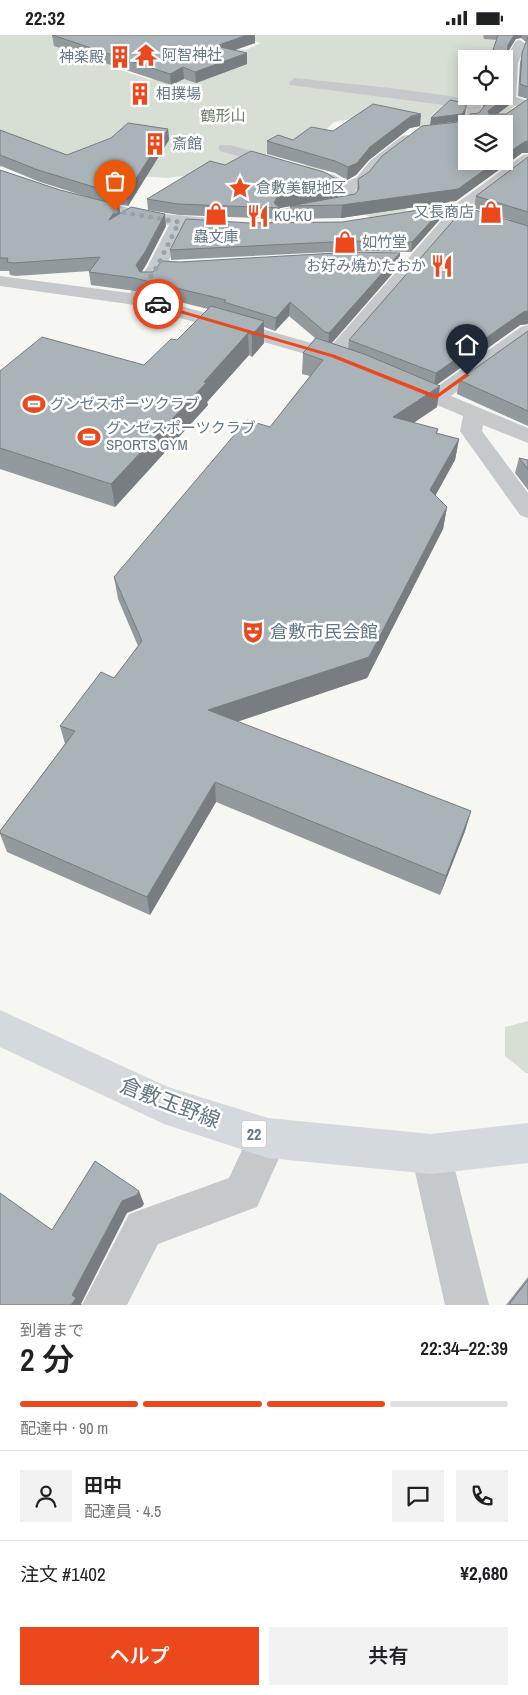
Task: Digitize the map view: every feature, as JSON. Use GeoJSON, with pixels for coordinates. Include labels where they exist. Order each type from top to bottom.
{"type":"FeatureCollection","features":[{"type":"Feature","properties":{"kind":"main road","name":"倉敷玉野線"},"geometry":{"type":"LineString","coordinates":[[0,1028],[164,1105],[268,1138],[431,1154],[528,1143]]}},
{"type":"Feature","properties":{"kind":"street"},"geometry":{"type":"LineString","coordinates":[[524,42],[516,50],[508,86],[510,99],[525,105]]}},
{"type":"Feature","properties":{"kind":"street"},"geometry":{"type":"LineString","coordinates":[[295,82],[448,100],[474,105],[474,115]]}},
{"type":"Feature","properties":{"kind":"street"},"geometry":{"type":"LineString","coordinates":[[506,115],[525,105]]}},
{"type":"Feature","properties":{"kind":"street"},"geometry":{"type":"LineString","coordinates":[[347,188],[362,180],[374,164],[416,132]]}},
{"type":"Feature","properties":{"kind":"street"},"geometry":{"type":"LineString","coordinates":[[226,148],[329,178],[347,188]]}},
{"type":"Feature","properties":{"kind":"street"},"geometry":{"type":"LineString","coordinates":[[333,356],[416,259],[464,212],[528,158]]}},
{"type":"Feature","properties":{"kind":"street"},"geometry":{"type":"LineString","coordinates":[[259,226],[285,226],[281,213],[348,203],[347,188]]}},
{"type":"Feature","properties":{"kind":"street"},"geometry":{"type":"LineString","coordinates":[[65,197],[128,214],[179,222],[241,225]]}},
{"type":"Feature","properties":{"kind":"street"},"geometry":{"type":"LineString","coordinates":[[389,218],[449,208],[464,212]]}},
{"type":"Feature","properties":{"kind":"street"},"geometry":{"type":"LineString","coordinates":[[135,299],[165,267],[179,222]]}},
{"type":"Feature","properties":{"kind":"street"},"geometry":{"type":"LineString","coordinates":[[398,259],[416,259]]}},
{"type":"Feature","properties":{"kind":"street"},"geometry":{"type":"LineString","coordinates":[[0,281],[135,299],[176,309],[361,366]]}},
{"type":"Feature","properties":{"kind":"street"},"geometry":{"type":"LineString","coordinates":[[436,397],[528,331]]}},
{"type":"Feature","properties":{"kind":"street"},"geometry":{"type":"LineString","coordinates":[[387,376],[528,436]]}},
{"type":"Feature","properties":{"kind":"street"},"geometry":{"type":"LineString","coordinates":[[474,412],[471,431],[528,510]]}},
{"type":"Feature","properties":{"kind":"street"},"geometry":{"type":"LineString","coordinates":[[104,1305],[144,1229],[243,1193],[268,1138]]}},
{"type":"Feature","properties":{"kind":"street"},"geometry":{"type":"LineString","coordinates":[[431,1154],[467,1305]]}},
{"type":"Feature","properties":{"kind":"green space","name":"鶴形山"},"geometry":{"type":"Polygon","coordinates":[[[0,35],[62,35],[78,48],[72,54],[91,61],[101,58],[117,63],[111,67],[151,80],[236,49],[246,50],[261,43],[244,38],[214,35],[494,35],[493,40],[498,41],[507,49],[458,50],[458,105],[513,105],[513,102],[517,104],[504,115],[458,115],[458,134],[398,205],[406,209],[405,214],[371,218],[362,212],[353,188],[420,130],[420,126],[373,115],[334,122],[320,135],[334,169],[311,169],[304,165],[312,162],[279,146],[266,152],[269,163],[168,178],[95,173],[0,137],[0,35]]]}},
{"type":"Feature","properties":{"kind":"green space"},"geometry":{"type":"Polygon","coordinates":[[[528,1021],[528,1073],[526,1073],[505,1056],[505,1027],[528,1021]]]}},
{"type":"Feature","properties":{"kind":"building","name":"阿智神社"},"geometry":{"type":"Polygon","coordinates":[[[52,35],[247,35],[216,46],[247,53],[195,72],[183,67],[170,74],[52,35]]]}},
{"type":"Feature","properties":{"kind":"building"},"geometry":{"type":"Polygon","coordinates":[[[498,35],[514,35],[508,45],[507,50],[493,50],[498,35]]]}},
{"type":"Feature","properties":{"kind":"building"},"geometry":{"type":"Polygon","coordinates":[[[528,37],[528,87],[520,84],[522,53],[528,37]]]}},
{"type":"Feature","properties":{"kind":"building"},"geometry":{"type":"Polygon","coordinates":[[[528,99],[528,141],[513,150],[513,115],[470,115],[479,113],[485,105],[496,105],[488,111],[489,114],[506,114],[528,99]]]}},
{"type":"Feature","properties":{"kind":"building"},"geometry":{"type":"Polygon","coordinates":[[[450,100],[458,102],[458,105],[466,105],[462,114],[431,118],[450,100]]]}},
{"type":"Feature","properties":{"kind":"building"},"geometry":{"type":"Polygon","coordinates":[[[373,104],[421,114],[411,116],[370,147],[357,163],[348,167],[335,161],[267,141],[278,135],[293,140],[311,127],[333,131],[373,104]]]}},
{"type":"Feature","properties":{"kind":"building"},"geometry":{"type":"Polygon","coordinates":[[[458,122],[458,170],[484,170],[458,189],[342,205],[290,206],[355,194],[359,189],[358,179],[369,172],[382,156],[422,126],[458,122]]]}},
{"type":"Feature","properties":{"kind":"building"},"geometry":{"type":"Polygon","coordinates":[[[128,123],[168,129],[126,194],[104,190],[38,170],[0,155],[0,130],[67,155],[111,138],[128,123]]]}},
{"type":"Feature","properties":{"kind":"building"},"geometry":{"type":"Polygon","coordinates":[[[251,151],[324,172],[338,180],[339,186],[277,197],[274,203],[280,208],[178,204],[147,199],[210,161],[225,165],[251,151]]]}},
{"type":"Feature","properties":{"kind":"building"},"geometry":{"type":"Polygon","coordinates":[[[528,157],[528,212],[476,196],[513,170],[528,157]]]}},
{"type":"Feature","properties":{"kind":"building"},"geometry":{"type":"Polygon","coordinates":[[[0,170],[60,190],[119,205],[109,220],[131,207],[165,214],[136,265],[140,272],[153,272],[162,261],[180,262],[353,252],[400,253],[329,333],[325,332],[290,302],[276,318],[224,302],[226,300],[134,278],[89,272],[100,257],[7,262],[8,258],[0,258],[0,170]]]}},
{"type":"Feature","properties":{"kind":"building"},"geometry":{"type":"Polygon","coordinates":[[[445,206],[412,242],[353,241],[170,250],[186,219],[250,223],[342,222],[445,206]]]}},
{"type":"Feature","properties":{"kind":"building"},"geometry":{"type":"Polygon","coordinates":[[[465,207],[528,226],[528,311],[523,312],[436,373],[349,340],[465,207]]]}},
{"type":"Feature","properties":{"kind":"building","name":"グンゼスポーツクラブ SPORTS GYM"},"geometry":{"type":"Polygon","coordinates":[[[211,306],[264,321],[252,335],[248,333],[204,382],[206,383],[111,484],[0,448],[0,371],[42,337],[144,365],[171,339],[177,340],[211,306]]]}},
{"type":"Feature","properties":{"kind":"building"},"geometry":{"type":"Polygon","coordinates":[[[528,331],[528,411],[459,380],[528,331]]]}},
{"type":"Feature","properties":{"kind":"building"},"geometry":{"type":"Polygon","coordinates":[[[316,338],[364,354],[440,386],[393,417],[438,429],[436,433],[459,439],[430,490],[447,507],[369,657],[208,710],[471,811],[446,876],[215,782],[147,897],[0,833],[75,731],[60,726],[101,672],[114,678],[142,641],[114,577],[247,420],[270,427],[323,360],[303,353],[316,338]]]}},
{"type":"Feature","properties":{"kind":"building"},"geometry":{"type":"Polygon","coordinates":[[[519,458],[528,460],[528,469],[519,458]]]}},
{"type":"Feature","properties":{"kind":"building"},"geometry":{"type":"Polygon","coordinates":[[[95,1161],[139,1191],[137,1195],[122,1201],[72,1295],[76,1298],[71,1305],[0,1305],[0,1193],[52,1230],[95,1161]]]}},
{"type":"Feature","properties":{"kind":"building"},"geometry":{"type":"Polygon","coordinates":[[[528,1280],[528,1305],[511,1305],[510,1303],[528,1280]]]}},
{"type":"Feature","properties":{"kind":"way so far"},"geometry":{"type":"LineString","coordinates":[[115,211],[179,222],[157,267],[135,299],[158,304]]}},
{"type":"Feature","properties":{"kind":"place","name":"阿智神社"},"geometry":{"type":"Point","coordinates":[146,55]}},
{"type":"Feature","properties":{"kind":"place","name":"神楽殿"},"geometry":{"type":"Point","coordinates":[120,57]}},
{"type":"Feature","properties":{"kind":"place","name":"相撲場"},"geometry":{"type":"Point","coordinates":[140,94]}},
{"type":"Feature","properties":{"kind":"place","name":"斎館"},"geometry":{"type":"Point","coordinates":[155,144]}},
{"type":"Feature","properties":{"kind":"place","name":"倉敷美観地区"},"geometry":{"type":"Point","coordinates":[240,188]}},
{"type":"Feature","properties":{"kind":"place","name":"又長商店"},"geometry":{"type":"Point","coordinates":[491,212]}},
{"type":"Feature","properties":{"kind":"place","name":"蟲文庫"},"geometry":{"type":"Point","coordinates":[216,214]}},
{"type":"Feature","properties":{"kind":"place","name":"KU-KU"},"geometry":{"type":"Point","coordinates":[258,216]}},
{"type":"Feature","properties":{"kind":"place","name":"如竹堂"},"geometry":{"type":"Point","coordinates":[345,242]}},
{"type":"Feature","properties":{"kind":"place","name":"お好み焼かたおか"},"geometry":{"type":"Point","coordinates":[442,266]}},
{"type":"Feature","properties":{"kind":"place","name":"グンゼスポーツクラブ"},"geometry":{"type":"Point","coordinates":[34,404]}},
{"type":"Feature","properties":{"kind":"place","name":"グンゼスポーツクラブ SPORTS GYM"},"geometry":{"type":"Point","coordinates":[89,437]}},
{"type":"Feature","properties":{"kind":"place","name":"倉敷市民会館"},"geometry":{"type":"Point","coordinates":[253,632]}},
{"type":"Feature","properties":{"kind":"route"},"geometry":{"type":"LineString","coordinates":[[158,304],[352,362],[436,397],[467,375]]}}]}
